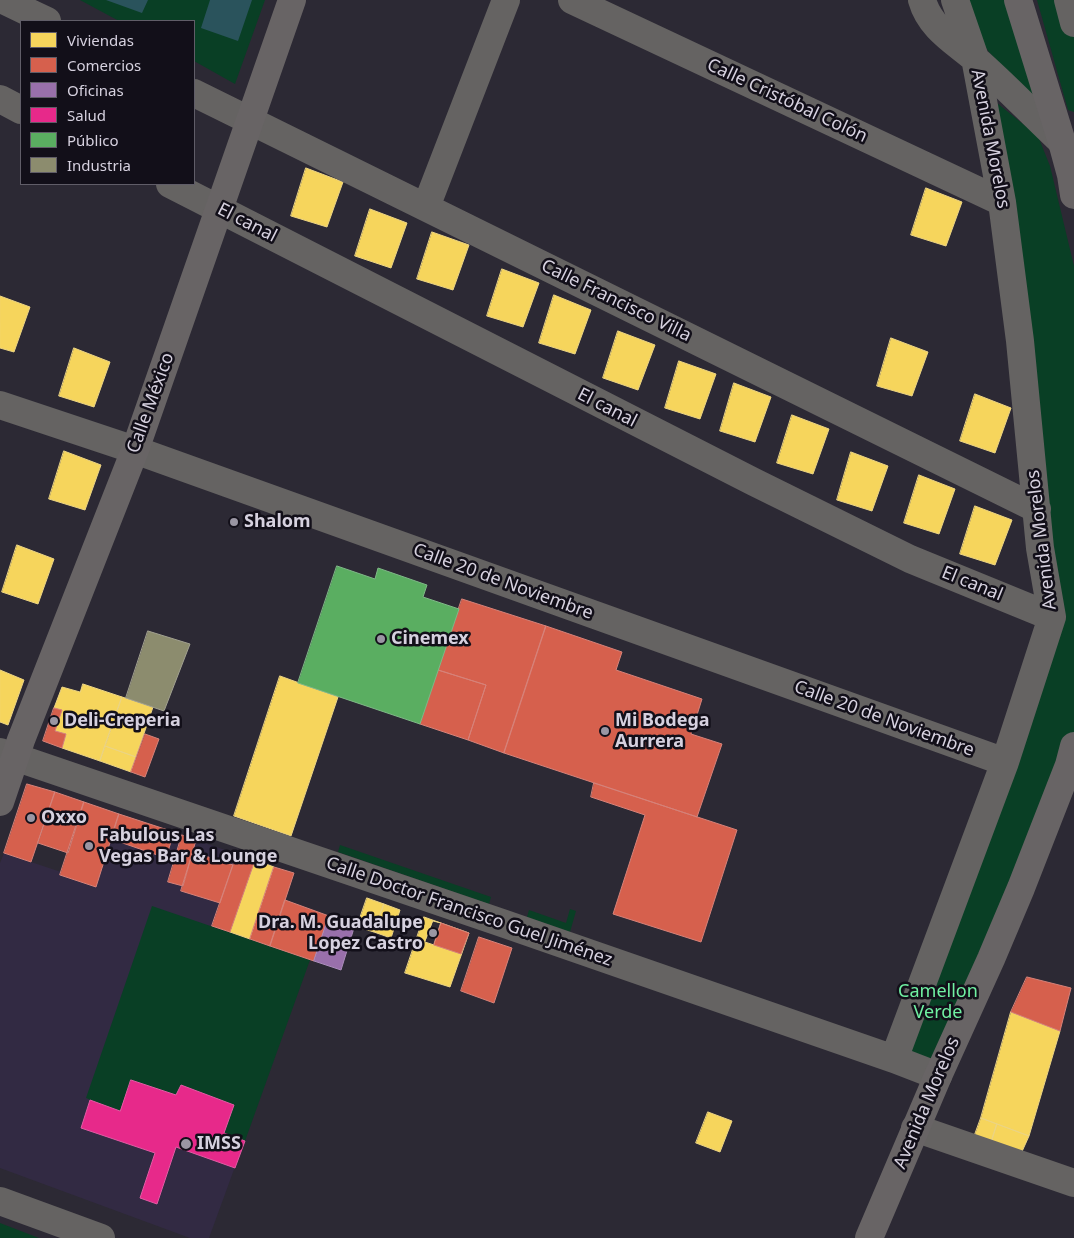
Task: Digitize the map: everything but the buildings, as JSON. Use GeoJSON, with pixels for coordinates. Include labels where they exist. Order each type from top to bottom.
{"type":"FeatureCollection","features":[{"type":"Feature","properties":{"kind":"main road","name":"Calle México"},"geometry":{"type":"LineString","coordinates":[[0,802],[8,754],[135,450],[292,0]]}},
{"type":"Feature","properties":{"kind":"main road"},"geometry":{"type":"LineString","coordinates":[[1018,0],[1071,175],[1074,195]]}},
{"type":"Feature","properties":{"kind":"main road","name":"Avenida Morelos"},"geometry":{"type":"LineString","coordinates":[[869,1238],[915,1128],[1022,888],[1074,746]]}},
{"type":"Feature","properties":{"kind":"street"},"geometry":{"type":"LineString","coordinates":[[3,0],[45,20]]}},
{"type":"Feature","properties":{"kind":"street"},"geometry":{"type":"LineString","coordinates":[[426,207],[506,0]]}},
{"type":"Feature","properties":{"kind":"street","name":"Calle Cristóbal Colón"},"geometry":{"type":"LineString","coordinates":[[572,0],[1002,202]]}},
{"type":"Feature","properties":{"kind":"street","name":"Avenida Morelos"},"geometry":{"type":"LineString","coordinates":[[922,0],[924,7],[940,32],[974,58],[1058,130]]}},
{"type":"Feature","properties":{"kind":"street","name":"Avenida Morelos"},"geometry":{"type":"LineString","coordinates":[[894,1059],[1005,762],[1052,617],[1040,548],[1020,341],[1002,202],[974,58],[955,0]]}},
{"type":"Feature","properties":{"kind":"street"},"geometry":{"type":"LineString","coordinates":[[1068,0],[1074,23]]}},
{"type":"Feature","properties":{"kind":"street","name":"Calle Francisco Villa"},"geometry":{"type":"LineString","coordinates":[[195,93],[1037,509]]}},
{"type":"Feature","properties":{"kind":"street"},"geometry":{"type":"LineString","coordinates":[[0,99],[20,109]]}},
{"type":"Feature","properties":{"kind":"street","name":"El canal"},"geometry":{"type":"LineString","coordinates":[[172,185],[762,487],[910,559],[1052,617]]}},
{"type":"Feature","properties":{"kind":"street","name":"Calle 20 de Noviembre"},"geometry":{"type":"LineString","coordinates":[[0,405],[135,450],[1005,762]]}},
{"type":"Feature","properties":{"kind":"street","name":"Calle Doctor Francisco Guel Jiménez"},"geometry":{"type":"LineString","coordinates":[[8,754],[894,1059],[938,1076]]}},
{"type":"Feature","properties":{"kind":"street"},"geometry":{"type":"LineString","coordinates":[[915,1128],[1074,1183]]}},
{"type":"Feature","properties":{"kind":"street"},"geometry":{"type":"LineString","coordinates":[[0,1201],[101,1238]]}},
{"type":"Feature","properties":{"kind":"shaded area"},"geometry":{"type":"Polygon","coordinates":[[[119,814],[237,854],[212,926],[275,1057],[209,1238],[190,1238],[0,1168],[0,863],[4,853],[96,886],[119,814]]]}},
{"type":"Feature","properties":{"kind":"green space"},"geometry":{"type":"Polygon","coordinates":[[[80,0],[265,0],[235,84],[195,62],[195,20],[117,20],[80,0]]]}},
{"type":"Feature","properties":{"kind":"green space"},"geometry":{"type":"Polygon","coordinates":[[[957,0],[1017,0],[1057,126],[989,52],[962,16],[957,0]]]}},
{"type":"Feature","properties":{"kind":"green space"},"geometry":{"type":"Polygon","coordinates":[[[1037,0],[1065,0],[1074,30],[1074,112],[1068,110],[1037,0]]]}},
{"type":"Feature","properties":{"kind":"green space","name":"Camellon Verde"},"geometry":{"type":"Polygon","coordinates":[[[987,95],[1038,136],[1050,166],[1074,266],[1074,745],[938,1076],[883,1055],[1052,617],[987,95]]]}},
{"type":"Feature","properties":{"kind":"green space"},"geometry":{"type":"Polygon","coordinates":[[[340,845],[491,897],[489,904],[338,852],[340,845]]]}},
{"type":"Feature","properties":{"kind":"green space"},"geometry":{"type":"Polygon","coordinates":[[[152,906],[310,960],[245,1141],[224,1133],[234,1105],[181,1085],[176,1095],[131,1080],[120,1111],[86,1098],[152,906]]]}},
{"type":"Feature","properties":{"kind":"green space"},"geometry":{"type":"Polygon","coordinates":[[[570,909],[576,911],[570,932],[527,917],[529,910],[566,923],[570,909]]]}},
{"type":"Feature","properties":{"kind":"green space"},"geometry":{"type":"Polygon","coordinates":[[[0,1223],[39,1238],[0,1238],[0,1223]]]}},
{"type":"Feature","properties":{"kind":"water"},"geometry":{"type":"Polygon","coordinates":[[[106,0],[148,0],[142,13],[106,0]]]}},
{"type":"Feature","properties":{"kind":"water"},"geometry":{"type":"Polygon","coordinates":[[[210,0],[252,0],[238,41],[201,28],[210,0]]]}},
{"type":"Feature","properties":{"kind":"place","name":"Shalom"},"geometry":{"type":"Point","coordinates":[234,522]}},
{"type":"Feature","properties":{"kind":"place","name":"Cinemex"},"geometry":{"type":"Point","coordinates":[381,639]}},
{"type":"Feature","properties":{"kind":"place","name":"Deli-Creperia"},"geometry":{"type":"Point","coordinates":[54,721]}},
{"type":"Feature","properties":{"kind":"place","name":"Mi Bodega Aurrera"},"geometry":{"type":"Point","coordinates":[605,731]}},
{"type":"Feature","properties":{"kind":"place","name":"Oxxo"},"geometry":{"type":"Point","coordinates":[31,818]}},
{"type":"Feature","properties":{"kind":"place","name":"Fabulous Las Vegas Bar & Lounge"},"geometry":{"type":"Point","coordinates":[89,846]}},
{"type":"Feature","properties":{"kind":"place","name":"Dra. M. Guadalupe Lopez Castro"},"geometry":{"type":"Point","coordinates":[433,933]}},
{"type":"Feature","properties":{"kind":"place","name":"IMSS"},"geometry":{"type":"Point","coordinates":[186,1144]}}]}
